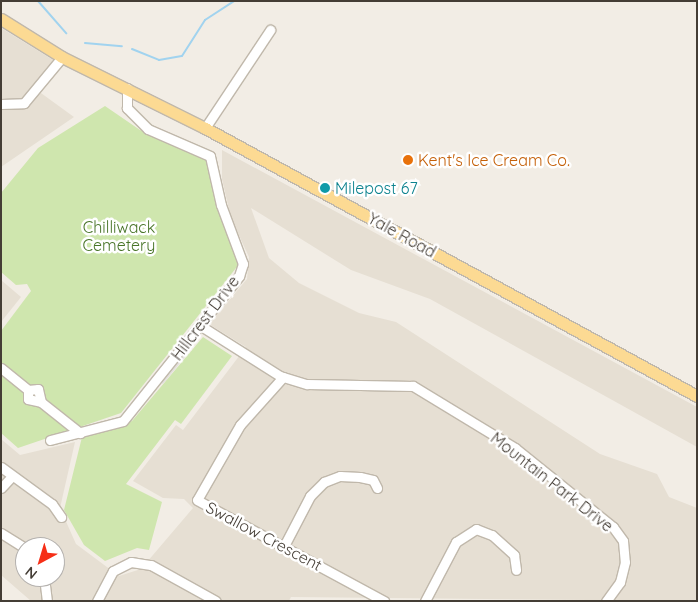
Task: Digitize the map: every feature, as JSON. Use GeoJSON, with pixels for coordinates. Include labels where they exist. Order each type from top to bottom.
{"type":"FeatureCollection","features":[{"type":"Feature","properties":{"kind":"main road","name":"Yale Road"},"geometry":{"type":"LineString","coordinates":[[1,19],[62,57],[205,128],[697,396]]}},
{"type":"Feature","properties":{"kind":"street"},"geometry":{"type":"LineString","coordinates":[[205,128],[270,30]]}},
{"type":"Feature","properties":{"kind":"street"},"geometry":{"type":"LineString","coordinates":[[1,104],[30,99],[62,57]]}},
{"type":"Feature","properties":{"kind":"street","name":"Hillcrest Drive"},"geometry":{"type":"LineString","coordinates":[[50,440],[80,434],[123,421],[201,326],[239,276],[242,254],[221,206],[210,156],[148,129],[127,108],[127,88]]}},
{"type":"Feature","properties":{"kind":"street","name":"Mountain Park Drive"},"geometry":{"type":"LineString","coordinates":[[201,326],[283,377],[307,384],[413,386],[515,448],[613,527],[623,541],[625,562],[620,582],[606,601]]}},
{"type":"Feature","properties":{"kind":"street"},"geometry":{"type":"LineString","coordinates":[[1,368],[28,390],[28,398],[41,402],[80,434]]}},
{"type":"Feature","properties":{"kind":"street","name":"Swallow Crescent"},"geometry":{"type":"LineString","coordinates":[[283,377],[240,425],[197,500],[384,601]]}},
{"type":"Feature","properties":{"kind":"street"},"geometry":{"type":"LineString","coordinates":[[1,467],[52,504],[61,517]]}},
{"type":"Feature","properties":{"kind":"street"},"geometry":{"type":"LineString","coordinates":[[1,488],[12,476]]}},
{"type":"Feature","properties":{"kind":"street"},"geometry":{"type":"LineString","coordinates":[[284,546],[310,496],[324,482],[340,476],[360,477],[373,480],[377,488]]}},
{"type":"Feature","properties":{"kind":"street"},"geometry":{"type":"LineString","coordinates":[[425,601],[456,542],[476,529],[492,535],[514,555],[516,570]]}},
{"type":"Feature","properties":{"kind":"street"},"geometry":{"type":"LineString","coordinates":[[1,533],[15,542]]}},
{"type":"Feature","properties":{"kind":"street"},"geometry":{"type":"LineString","coordinates":[[97,601],[113,571],[131,562],[151,565],[216,601]]}},
{"type":"Feature","properties":{"kind":"street"},"geometry":{"type":"LineString","coordinates":[[46,587],[48,601]]}},
{"type":"Feature","properties":{"kind":"shaded area"},"geometry":{"type":"Polygon","coordinates":[[[1,28],[53,60],[34,88],[74,117],[1,167],[1,28]]]}},
{"type":"Feature","properties":{"kind":"shaded area"},"geometry":{"type":"Polygon","coordinates":[[[222,150],[697,407],[697,447],[430,299],[351,270],[251,208],[269,258],[299,283],[359,313],[396,322],[600,454],[657,474],[669,497],[697,508],[697,601],[291,597],[289,601],[31,601],[1,575],[1,439],[20,455],[75,442],[60,508],[76,544],[119,576],[141,569],[193,508],[184,499],[163,498],[133,481],[176,425],[183,430],[246,347],[209,324],[247,279],[249,257],[231,218],[222,179],[222,150]]]}},
{"type":"Feature","properties":{"kind":"shaded area"},"geometry":{"type":"Polygon","coordinates":[[[1,280],[21,297],[1,322],[1,280]]]}},
{"type":"Feature","properties":{"kind":"shaded area"},"geometry":{"type":"Polygon","coordinates":[[[190,344],[193,347],[163,384],[159,381],[190,344]]]}},
{"type":"Feature","properties":{"kind":"green space","name":"Chilliwack Cemetery"},"geometry":{"type":"Polygon","coordinates":[[[105,106],[140,130],[196,150],[204,158],[211,167],[212,185],[240,263],[121,413],[18,448],[1,433],[1,331],[31,291],[27,284],[16,285],[1,272],[1,193],[38,148],[105,106]]]}},
{"type":"Feature","properties":{"kind":"green space"},"geometry":{"type":"Polygon","coordinates":[[[203,337],[232,356],[181,424],[175,420],[126,484],[162,502],[149,550],[137,548],[105,561],[84,545],[64,510],[82,437],[132,421],[203,337]]]}},
{"type":"Feature","properties":{"kind":"waterway"},"geometry":{"type":"LineString","coordinates":[[38,1],[66,33]]}},
{"type":"Feature","properties":{"kind":"waterway"},"geometry":{"type":"LineString","coordinates":[[132,49],[159,60],[182,56],[205,20],[234,1]]}},
{"type":"Feature","properties":{"kind":"waterway"},"geometry":{"type":"LineString","coordinates":[[85,43],[122,46]]}},
{"type":"Feature","properties":{"kind":"place","name":"Kent's Ice Cream Co."},"geometry":{"type":"Point","coordinates":[408,160]}},
{"type":"Feature","properties":{"kind":"place","name":"Milepost 67"},"geometry":{"type":"Point","coordinates":[325,188]}}]}
